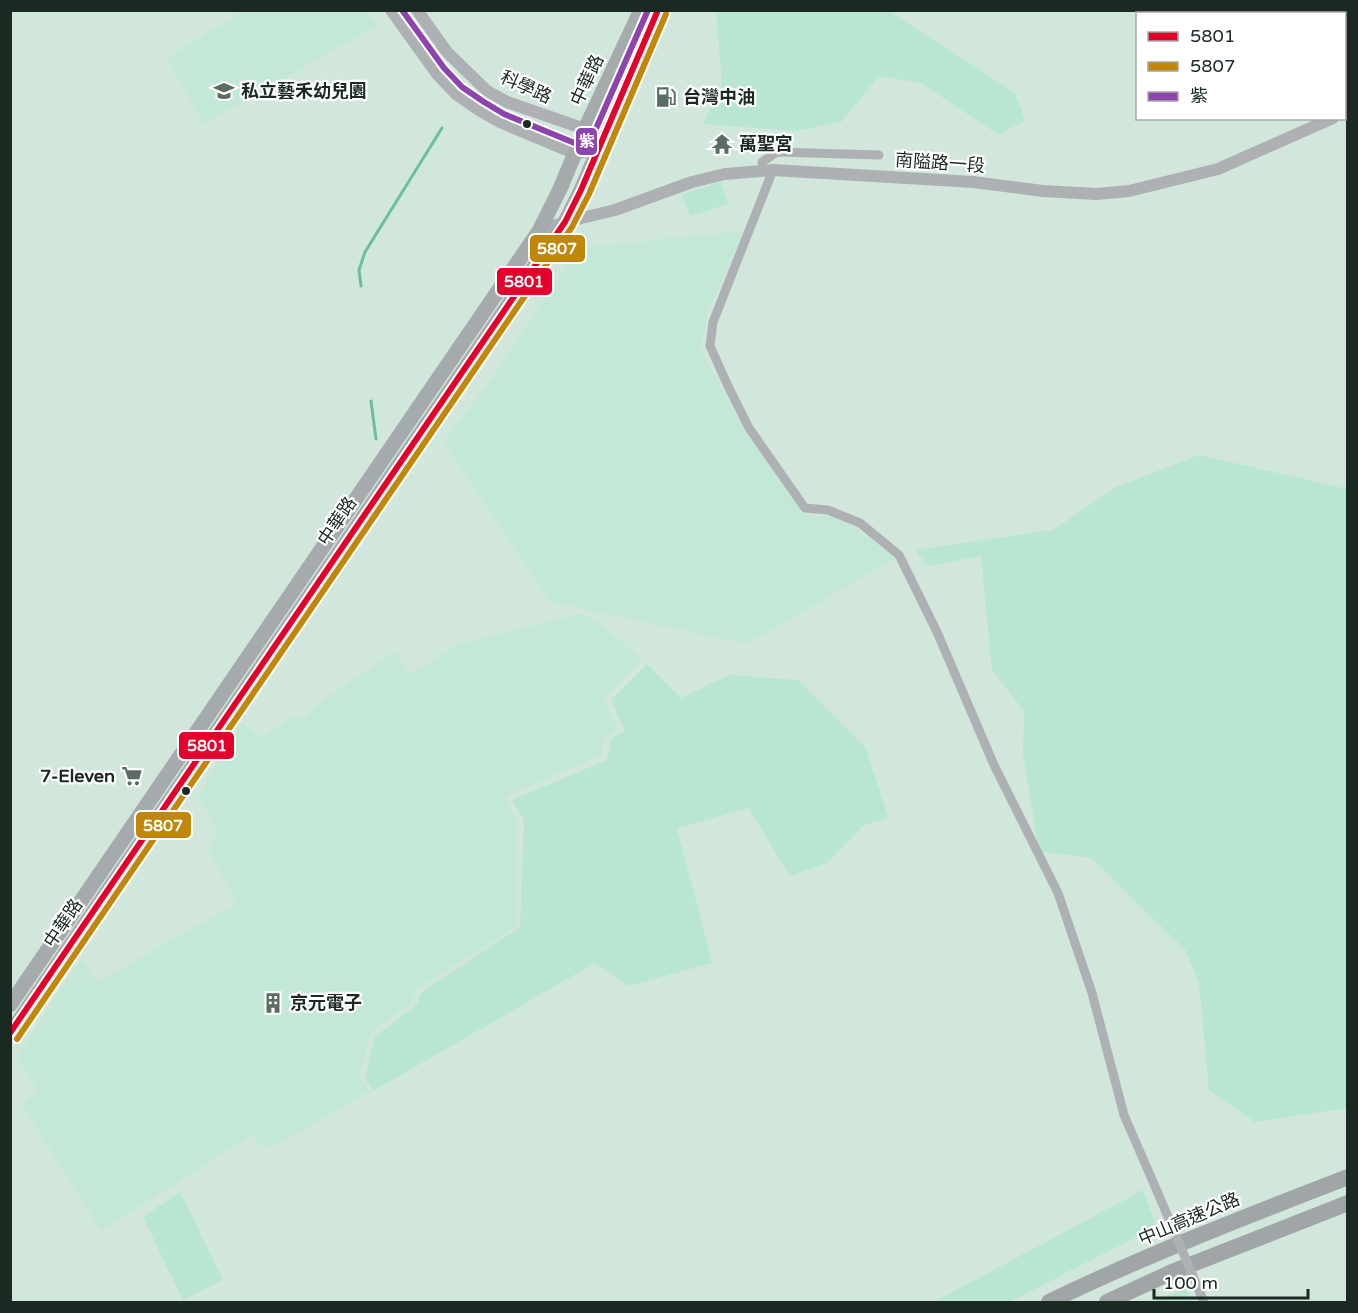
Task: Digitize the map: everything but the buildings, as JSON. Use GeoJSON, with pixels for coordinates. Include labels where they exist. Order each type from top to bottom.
{"type":"FeatureCollection","features":[{"type":"Feature","properties":{"kind":"highway","name":"中山高速公路"},"geometry":{"type":"LineString","coordinates":[[1049,1302],[1225,1224],[1347,1177]]}},
{"type":"Feature","properties":{"kind":"highway"},"geometry":{"type":"LineString","coordinates":[[1107,1302],[1172,1272],[1347,1203]]}},
{"type":"Feature","properties":{"kind":"main road","name":"中華路"},"geometry":{"type":"LineString","coordinates":[[10,1005],[539,231],[641,10]]}},
{"type":"Feature","properties":{"kind":"main road","name":"中華路"},"geometry":{"type":"LineString","coordinates":[[10,1034],[565,222],[658,10]]}},
{"type":"Feature","properties":{"kind":"main road"},"geometry":{"type":"LineString","coordinates":[[440,376],[453,386]]}},
{"type":"Feature","properties":{"kind":"street"},"geometry":{"type":"LineString","coordinates":[[391,10],[437,74],[456,94],[479,110],[501,122],[576,154],[597,148],[585,129]]}},
{"type":"Feature","properties":{"kind":"street","name":"科學路"},"geometry":{"type":"LineString","coordinates":[[417,10],[447,52],[487,91],[507,102],[585,129]]}},
{"type":"Feature","properties":{"kind":"street","name":"南隘路一段"},"geometry":{"type":"LineString","coordinates":[[539,231],[615,210],[692,182],[725,174],[768,171],[972,182],[1096,194],[1129,191],[1218,169],[1328,120]]}},
{"type":"Feature","properties":{"kind":"street"},"geometry":{"type":"LineString","coordinates":[[879,155],[777,152],[762,162],[768,171],[713,322],[710,346],[749,428],[805,508],[828,510],[860,523],[899,555],[937,632],[994,765],[1058,893],[1092,993],[1124,1115],[1204,1302]]}},
{"type":"Feature","properties":{"kind":"shaded area","name":"私立藝禾幼兒園"},"geometry":{"type":"Polygon","coordinates":[[[245,10],[365,11],[376,26],[204,124],[167,58],[245,10]]]}},
{"type":"Feature","properties":{"kind":"shaded area"},"geometry":{"type":"Polygon","coordinates":[[[716,10],[889,11],[1015,93],[1025,120],[999,135],[921,83],[879,76],[841,122],[796,131],[703,124],[722,83],[716,10]]]}},
{"type":"Feature","properties":{"kind":"shaded area"},"geometry":{"type":"Polygon","coordinates":[[[721,182],[728,204],[690,216],[682,195],[721,182]]]}},
{"type":"Feature","properties":{"kind":"shaded area"},"geometry":{"type":"Polygon","coordinates":[[[744,231],[708,313],[700,348],[739,421],[804,515],[828,516],[855,527],[895,558],[747,644],[550,602],[444,442],[491,380],[578,248],[744,231]]]}},
{"type":"Feature","properties":{"kind":"shaded area"},"geometry":{"type":"Polygon","coordinates":[[[1199,455],[1347,489],[1347,1108],[1255,1122],[1209,1090],[1199,983],[1186,951],[1092,858],[1039,851],[1023,755],[1024,711],[992,670],[981,556],[928,566],[915,550],[1053,530],[1116,487],[1199,455]]]}},
{"type":"Feature","properties":{"kind":"shaded area"},"geometry":{"type":"Polygon","coordinates":[[[582,613],[610,632],[643,660],[603,700],[618,728],[604,737],[601,755],[504,797],[517,820],[516,926],[417,989],[411,1003],[371,1033],[359,1077],[370,1091],[277,1145],[263,1148],[257,1141],[255,1133],[101,1231],[22,1104],[38,1091],[17,1057],[81,958],[98,982],[238,903],[208,850],[218,832],[199,793],[242,722],[261,738],[293,716],[303,720],[315,706],[395,652],[410,674],[460,644],[582,613]]]}},
{"type":"Feature","properties":{"kind":"shaded area"},"geometry":{"type":"Polygon","coordinates":[[[647,664],[681,698],[729,675],[798,680],[866,748],[888,818],[864,825],[827,863],[790,876],[749,808],[677,828],[712,963],[628,986],[595,963],[373,1091],[365,1079],[374,1038],[417,1004],[421,993],[520,927],[524,820],[512,800],[607,760],[612,738],[625,731],[611,700],[647,664]]]}},
{"type":"Feature","properties":{"kind":"shaded area"},"geometry":{"type":"Polygon","coordinates":[[[1143,1190],[1156,1227],[1009,1302],[934,1302],[1143,1190]]]}},
{"type":"Feature","properties":{"kind":"shaded area"},"geometry":{"type":"Polygon","coordinates":[[[180,1192],[223,1280],[183,1300],[143,1217],[180,1192]]]}},
{"type":"Feature","properties":{"kind":"shaded area"},"geometry":{"type":"Polygon","coordinates":[[[1186,1287],[1191,1302],[1153,1302],[1186,1287]]]}},
{"type":"Feature","properties":{"kind":"waterway"},"geometry":{"type":"LineString","coordinates":[[361,286],[359,270],[365,252],[442,128]]}},
{"type":"Feature","properties":{"kind":"waterway"},"geometry":{"type":"LineString","coordinates":[[371,401],[376,439]]}},
{"type":"Feature","properties":{"kind":"transit line","name":"紫"},"geometry":{"type":"LineString","coordinates":[[402,10],[444,68],[462,87],[504,114],[577,144],[591,140],[648,10]]}},
{"type":"Feature","properties":{"kind":"transit line","name":"5801"},"geometry":{"type":"LineString","coordinates":[[10,1033],[565,222],[658,10]]}},
{"type":"Feature","properties":{"kind":"transit line","name":"5807"},"geometry":{"type":"LineString","coordinates":[[17,1039],[572,227],[589,194],[666,14]]}},
{"type":"Feature","properties":{"kind":"place","name":"私立藝禾幼兒園"},"geometry":{"type":"Point","coordinates":[224,91]}},
{"type":"Feature","properties":{"kind":"place","name":"台灣中油"},"geometry":{"type":"Point","coordinates":[666,97]}},
{"type":"Feature","properties":{"kind":"place","name":"萬聖宮"},"geometry":{"type":"Point","coordinates":[722,144]}},
{"type":"Feature","properties":{"kind":"place","name":"7-Eleven"},"geometry":{"type":"Point","coordinates":[132,776]}},
{"type":"Feature","properties":{"kind":"place","name":"京元電子"},"geometry":{"type":"Point","coordinates":[273,1003]}}]}
